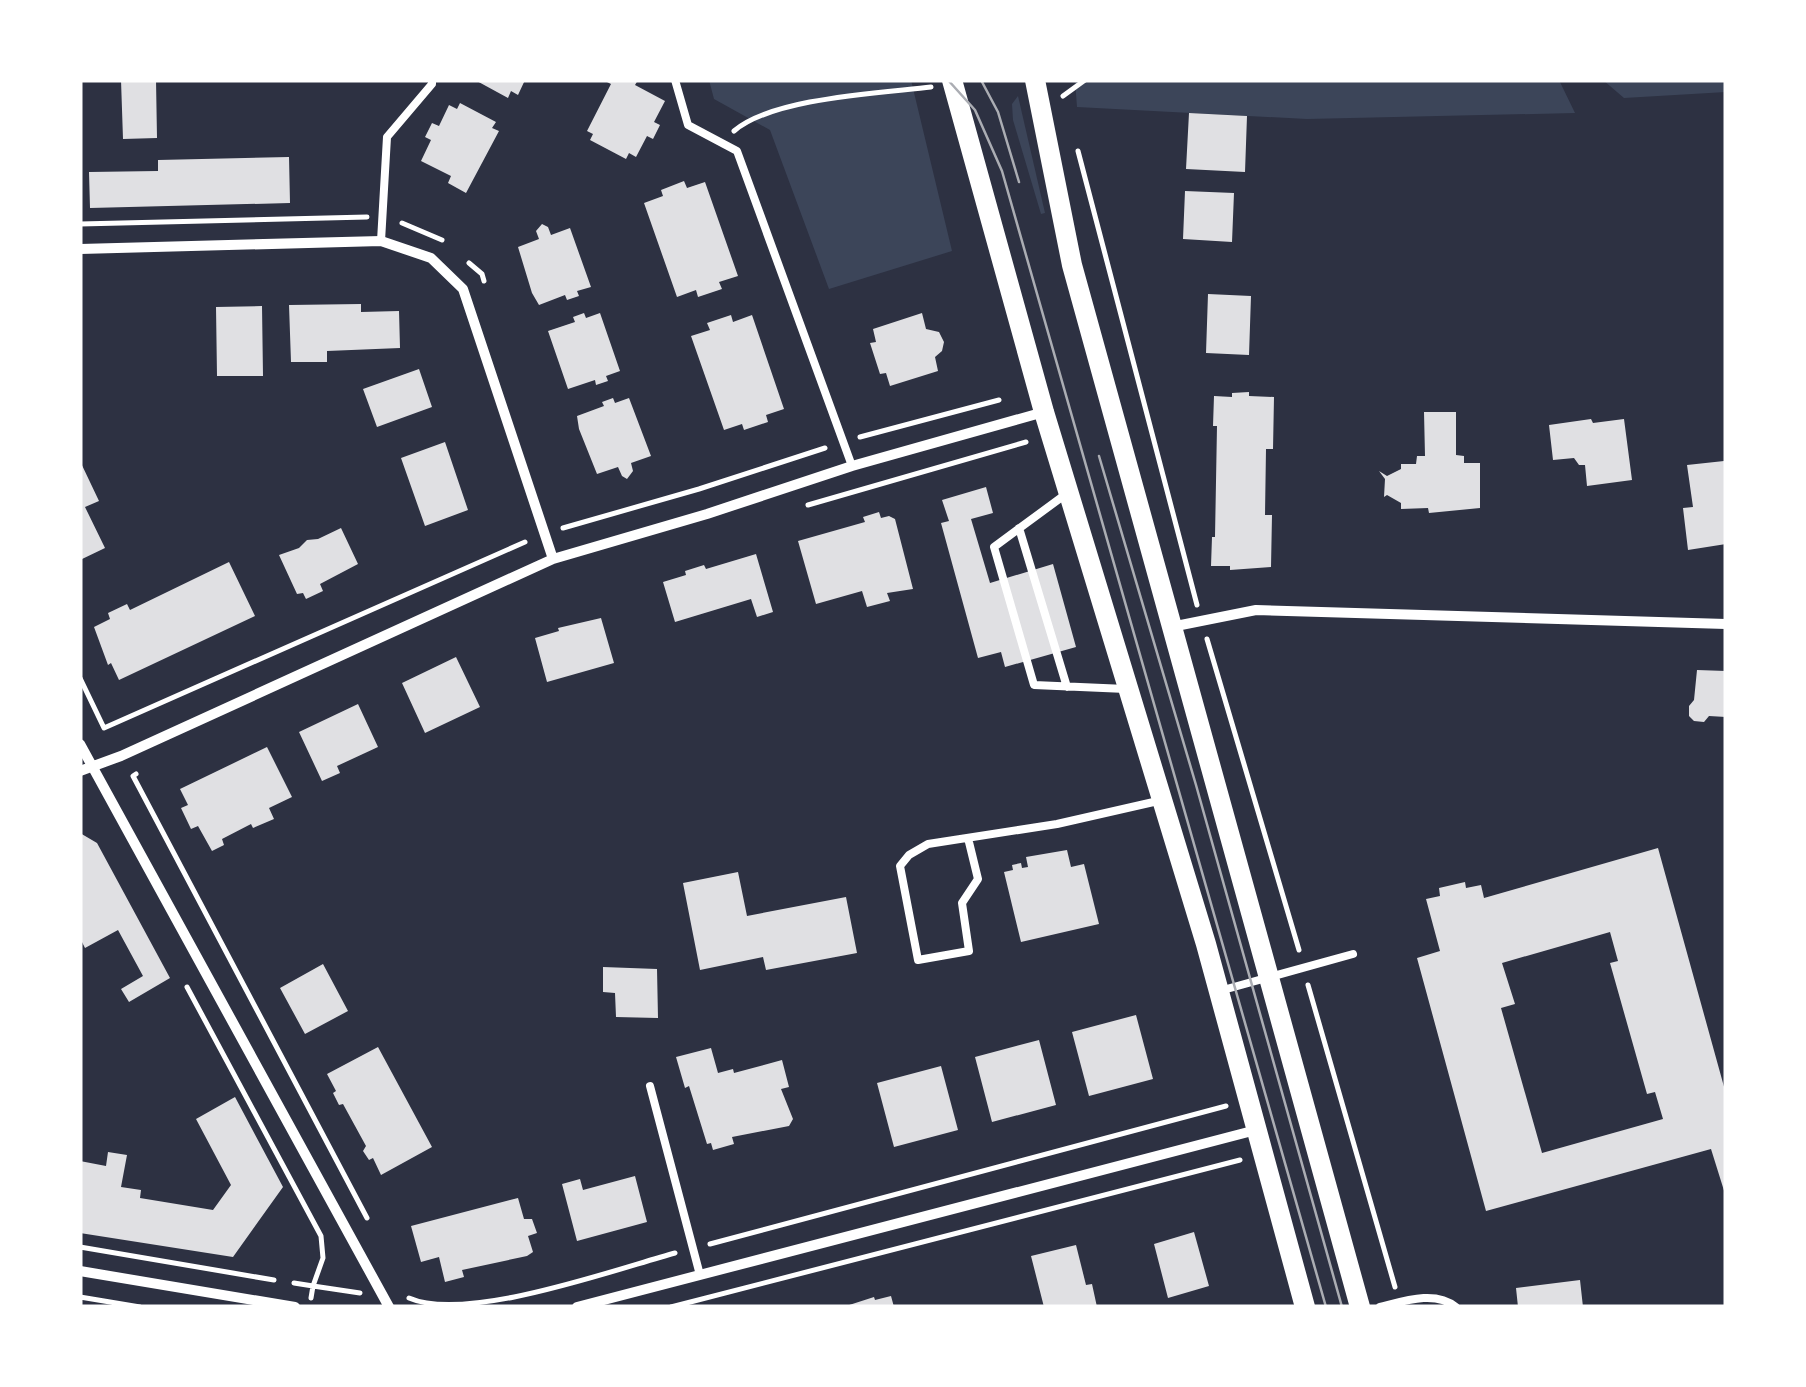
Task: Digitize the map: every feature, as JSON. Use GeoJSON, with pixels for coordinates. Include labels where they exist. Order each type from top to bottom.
{"type":"FeatureCollection","features":[{"type":"Feature","properties":{"kind":"main road"},"geometry":{"type":"LineString","coordinates":[[1035,80],[1072,265],[1360,1307]]}},
{"type":"Feature","properties":{"kind":"main road"},"geometry":{"type":"LineString","coordinates":[[942,83],[1162,800],[1305,1307]]}},
{"type":"Feature","properties":{"kind":"street"},"geometry":{"type":"LineString","coordinates":[[80,249],[381,241],[430,258],[462,289],[554,559]]}},
{"type":"Feature","properties":{"kind":"street"},"geometry":{"type":"LineString","coordinates":[[86,770],[554,559],[852,466],[1044,412]]}},
{"type":"Feature","properties":{"kind":"street"},"geometry":{"type":"LineString","coordinates":[[1170,627],[1256,610],[1726,624]]}},
{"type":"Feature","properties":{"kind":"street"},"geometry":{"type":"LineString","coordinates":[[80,744],[86,770],[389,1307]]}},
{"type":"Feature","properties":{"kind":"street"},"geometry":{"type":"LineString","coordinates":[[577,1307],[1256,1130]]}},
{"type":"Feature","properties":{"kind":"street"},"geometry":{"type":"LineString","coordinates":[[80,1271],[294,1307]]}},
{"type":"Feature","properties":{"kind":"lane"},"geometry":{"type":"LineString","coordinates":[[381,241],[387,137],[432,80]]}},
{"type":"Feature","properties":{"kind":"lane"},"geometry":{"type":"LineString","coordinates":[[676,80],[688,125],[737,151],[852,466]]}},
{"type":"Feature","properties":{"kind":"lane"},"geometry":{"type":"LineString","coordinates":[[1070,491],[994,547],[1034,685],[1129,689]]}},
{"type":"Feature","properties":{"kind":"lane"},"geometry":{"type":"LineString","coordinates":[[1019,528],[1067,686]]}},
{"type":"Feature","properties":{"kind":"lane"},"geometry":{"type":"LineString","coordinates":[[968,838],[978,879],[962,903],[969,950],[918,960],[900,866],[908,854],[928,844],[1058,824],[1162,800]]}},
{"type":"Feature","properties":{"kind":"lane"},"geometry":{"type":"LineString","coordinates":[[1218,992],[1354,954]]}},
{"type":"Feature","properties":{"kind":"lane"},"geometry":{"type":"LineString","coordinates":[[650,1086],[700,1275]]}},
{"type":"Feature","properties":{"kind":"lane"},"geometry":{"type":"LineString","coordinates":[[1380,1307],[1420,1298],[1447,1300],[1456,1307]]}},
{"type":"Feature","properties":{"kind":"path"},"geometry":{"type":"LineString","coordinates":[[1062,80],[1063,96],[1084,80]]}},
{"type":"Feature","properties":{"kind":"path"},"geometry":{"type":"LineString","coordinates":[[749,118],[836,98],[942,83]]}},
{"type":"Feature","properties":{"kind":"path"},"geometry":{"type":"LineString","coordinates":[[1074,134],[1201,619],[1399,1302]]}},
{"type":"Feature","properties":{"kind":"path"},"geometry":{"type":"LineString","coordinates":[[80,224],[383,216],[436,235],[448,244]]}},
{"type":"Feature","properties":{"kind":"path"},"geometry":{"type":"LineString","coordinates":[[460,254],[482,274],[488,292]]}},
{"type":"Feature","properties":{"kind":"path"},"geometry":{"type":"LineString","coordinates":[[802,507],[1026,442]]}},
{"type":"Feature","properties":{"kind":"path"},"geometry":{"type":"LineString","coordinates":[[80,678],[104,728]]}},
{"type":"Feature","properties":{"kind":"path"},"geometry":{"type":"LineString","coordinates":[[151,768],[133,776],[374,1231]]}},
{"type":"Feature","properties":{"kind":"path"},"geometry":{"type":"LineString","coordinates":[[183,980],[321,1236],[323,1258],[313,1286],[294,1283]]}},
{"type":"Feature","properties":{"kind":"path"},"geometry":{"type":"LineString","coordinates":[[401,1283],[410,1301],[496,1301],[1226,1106]]}},
{"type":"Feature","properties":{"kind":"path"},"geometry":{"type":"LineString","coordinates":[[671,1307],[1241,1160]]}},
{"type":"Feature","properties":{"kind":"path"},"geometry":{"type":"LineString","coordinates":[[80,1247],[274,1280]]}},
{"type":"Feature","properties":{"kind":"path"},"geometry":{"type":"LineString","coordinates":[[80,1297],[140,1307]]}},
{"type":"Feature","properties":{"kind":"shaded area"},"geometry":{"type":"Polygon","coordinates":[[[709,80],[911,80],[952,251],[829,289],[770,130],[714,99],[709,80]]]}},
{"type":"Feature","properties":{"kind":"shaded area"},"geometry":{"type":"Polygon","coordinates":[[[1075,80],[1559,80],[1575,113],[1307,119],[1077,107],[1075,80]]]}},
{"type":"Feature","properties":{"kind":"shaded area"},"geometry":{"type":"Polygon","coordinates":[[[1603,80],[1726,80],[1726,92],[1624,98],[1603,80]]]}},
{"type":"Feature","properties":{"kind":"shaded area"},"geometry":{"type":"Polygon","coordinates":[[[1018,96],[1045,213],[1041,214],[1013,120],[1012,104],[1018,96]]]}},
{"type":"Feature","properties":{"kind":"building"},"geometry":{"type":"Polygon","coordinates":[[[121,80],[156,80],[157,138],[123,139],[121,80]]]}},
{"type":"Feature","properties":{"kind":"building"},"geometry":{"type":"Polygon","coordinates":[[[475,80],[525,80],[518,95],[511,91],[508,98],[475,80]]]}},
{"type":"Feature","properties":{"kind":"building"},"geometry":{"type":"Polygon","coordinates":[[[603,80],[638,80],[635,85],[665,101],[654,122],[660,125],[653,139],[647,136],[636,157],[629,153],[626,159],[590,140],[593,134],[587,131],[611,84],[603,80]]]}},
{"type":"Feature","properties":{"kind":"building"},"geometry":{"type":"Polygon","coordinates":[[[460,103],[496,122],[492,128],[499,131],[466,193],[448,183],[451,176],[421,161],[431,140],[425,137],[432,123],[439,126],[449,105],[457,109],[460,103]]]}},
{"type":"Feature","properties":{"kind":"building"},"geometry":{"type":"Polygon","coordinates":[[[1189,113],[1247,116],[1245,172],[1186,169],[1189,113]]]}},
{"type":"Feature","properties":{"kind":"building"},"geometry":{"type":"Polygon","coordinates":[[[289,157],[290,203],[90,208],[89,172],[158,171],[158,160],[289,157]]]}},
{"type":"Feature","properties":{"kind":"building"},"geometry":{"type":"Polygon","coordinates":[[[684,181],[687,188],[705,182],[738,276],[719,282],[722,289],[698,297],[696,290],[677,297],[644,203],[663,196],[661,190],[684,181]]]}},
{"type":"Feature","properties":{"kind":"building"},"geometry":{"type":"Polygon","coordinates":[[[1185,191],[1234,193],[1232,242],[1183,239],[1185,191]]]}},
{"type":"Feature","properties":{"kind":"building"},"geometry":{"type":"Polygon","coordinates":[[[542,224],[551,235],[570,228],[591,287],[577,291],[579,296],[567,300],[565,295],[539,305],[518,247],[539,239],[536,231],[542,224]]]}},
{"type":"Feature","properties":{"kind":"building"},"geometry":{"type":"Polygon","coordinates":[[[1208,294],[1251,296],[1249,355],[1206,353],[1208,294]]]}},
{"type":"Feature","properties":{"kind":"building"},"geometry":{"type":"Polygon","coordinates":[[[361,304],[361,312],[399,311],[400,348],[327,351],[327,362],[291,362],[289,305],[361,304]]]}},
{"type":"Feature","properties":{"kind":"building"},"geometry":{"type":"Polygon","coordinates":[[[262,306],[263,376],[217,376],[216,307],[262,306]]]}},
{"type":"Feature","properties":{"kind":"building"},"geometry":{"type":"Polygon","coordinates":[[[584,313],[586,318],[600,313],[620,371],[606,376],[608,381],[596,385],[595,380],[568,389],[548,331],[575,322],[573,317],[584,313]]]}},
{"type":"Feature","properties":{"kind":"building"},"geometry":{"type":"Polygon","coordinates":[[[922,313],[926,329],[939,332],[944,342],[935,357],[938,371],[890,386],[886,373],[880,374],[870,343],[876,342],[873,329],[922,313]]]}},
{"type":"Feature","properties":{"kind":"building"},"geometry":{"type":"Polygon","coordinates":[[[731,315],[733,322],[752,315],[784,409],[766,415],[768,422],[744,430],[742,424],[724,430],[691,336],[710,330],[707,323],[731,315]]]}},
{"type":"Feature","properties":{"kind":"building"},"geometry":{"type":"Polygon","coordinates":[[[419,369],[432,407],[377,427],[363,389],[419,369]]]}},
{"type":"Feature","properties":{"kind":"building"},"geometry":{"type":"Polygon","coordinates":[[[1249,392],[1249,396],[1274,397],[1273,449],[1266,449],[1265,515],[1272,515],[1271,567],[1230,570],[1230,566],[1211,566],[1217,426],[1213,426],[1214,396],[1232,397],[1232,393],[1249,392]]]}},
{"type":"Feature","properties":{"kind":"building"},"geometry":{"type":"Polygon","coordinates":[[[613,398],[615,403],[629,398],[651,456],[631,463],[633,471],[627,479],[618,467],[597,474],[579,429],[577,416],[604,406],[602,402],[613,398]]]}},
{"type":"Feature","properties":{"kind":"building"},"geometry":{"type":"Polygon","coordinates":[[[1424,412],[1456,412],[1456,455],[1464,456],[1464,463],[1480,463],[1480,508],[1429,513],[1428,508],[1401,509],[1401,503],[1384,497],[1385,479],[1379,471],[1387,476],[1401,469],[1401,464],[1416,464],[1417,456],[1425,456],[1424,412]]]}},
{"type":"Feature","properties":{"kind":"building"},"geometry":{"type":"Polygon","coordinates":[[[1591,419],[1593,423],[1624,419],[1632,480],[1587,486],[1585,465],[1579,465],[1574,458],[1553,460],[1549,425],[1591,419]]]}},
{"type":"Feature","properties":{"kind":"building"},"geometry":{"type":"Polygon","coordinates":[[[445,442],[468,510],[425,526],[401,458],[445,442]]]}},
{"type":"Feature","properties":{"kind":"building"},"geometry":{"type":"Polygon","coordinates":[[[80,461],[99,501],[85,507],[105,548],[80,560],[80,461]]]}},
{"type":"Feature","properties":{"kind":"building"},"geometry":{"type":"Polygon","coordinates":[[[1724,461],[1726,544],[1688,550],[1683,508],[1693,507],[1687,465],[1724,461]]]}},
{"type":"Feature","properties":{"kind":"building"},"geometry":{"type":"Polygon","coordinates":[[[986,487],[993,513],[971,519],[990,583],[1053,564],[1076,647],[1005,667],[1001,652],[978,658],[941,523],[949,521],[942,500],[986,487]]]}},
{"type":"Feature","properties":{"kind":"building"},"geometry":{"type":"Polygon","coordinates":[[[879,512],[881,518],[895,519],[913,589],[887,593],[890,601],[867,607],[862,591],[816,604],[798,541],[865,522],[863,517],[879,512]]]}},
{"type":"Feature","properties":{"kind":"building"},"geometry":{"type":"Polygon","coordinates":[[[341,528],[358,564],[320,584],[323,591],[306,599],[303,593],[297,594],[279,555],[341,528]]]}},
{"type":"Feature","properties":{"kind":"building"},"geometry":{"type":"Polygon","coordinates":[[[756,554],[773,612],[757,617],[751,599],[675,622],[663,582],[704,565],[706,569],[756,554]]]}},
{"type":"Feature","properties":{"kind":"building"},"geometry":{"type":"Polygon","coordinates":[[[229,562],[255,616],[119,680],[111,663],[108,665],[94,627],[110,619],[108,613],[127,604],[130,610],[229,562]]]}},
{"type":"Feature","properties":{"kind":"building"},"geometry":{"type":"Polygon","coordinates":[[[601,618],[614,663],[547,682],[535,638],[601,618]]]}},
{"type":"Feature","properties":{"kind":"building"},"geometry":{"type":"Polygon","coordinates":[[[456,657],[480,707],[425,733],[402,683],[456,657]]]}},
{"type":"Feature","properties":{"kind":"building"},"geometry":{"type":"Polygon","coordinates":[[[1697,670],[1726,671],[1726,717],[1709,716],[1704,722],[1689,716],[1697,670]]]}},
{"type":"Feature","properties":{"kind":"building"},"geometry":{"type":"Polygon","coordinates":[[[358,704],[378,747],[337,766],[340,773],[322,781],[299,732],[358,704]]]}},
{"type":"Feature","properties":{"kind":"building"},"geometry":{"type":"Polygon","coordinates":[[[267,747],[292,797],[269,808],[274,819],[253,828],[251,824],[222,839],[224,845],[212,851],[198,826],[191,829],[181,808],[188,805],[180,789],[267,747]]]}},
{"type":"Feature","properties":{"kind":"building"},"geometry":{"type":"Polygon","coordinates":[[[80,833],[97,843],[170,978],[129,1002],[121,989],[143,976],[118,930],[85,948],[80,938],[80,833]]]}},
{"type":"Feature","properties":{"kind":"building"},"geometry":{"type":"Polygon","coordinates":[[[1658,848],[1726,1094],[1726,1197],[1711,1149],[1486,1211],[1417,958],[1440,951],[1426,899],[1440,896],[1439,888],[1465,882],[1466,888],[1481,885],[1484,898],[1658,848]],[[1610,932],[1502,963],[1515,1004],[1501,1008],[1542,1153],[1663,1119],[1655,1092],[1647,1094],[1610,963],[1618,961],[1610,932]]]}},
{"type":"Feature","properties":{"kind":"building"},"geometry":{"type":"Polygon","coordinates":[[[1067,850],[1071,867],[1084,864],[1099,924],[1021,942],[1004,872],[1021,863],[1022,868],[1028,867],[1026,857],[1067,850]]]}},
{"type":"Feature","properties":{"kind":"building"},"geometry":{"type":"Polygon","coordinates":[[[738,872],[747,916],[846,897],[857,953],[766,970],[763,957],[700,970],[683,883],[738,872]]]}},
{"type":"Feature","properties":{"kind":"building"},"geometry":{"type":"Polygon","coordinates":[[[323,964],[348,1011],[305,1034],[280,988],[323,964]]]}},
{"type":"Feature","properties":{"kind":"building"},"geometry":{"type":"Polygon","coordinates":[[[603,967],[657,969],[658,1018],[616,1017],[615,993],[603,992],[603,967]]]}},
{"type":"Feature","properties":{"kind":"building"},"geometry":{"type":"Polygon","coordinates":[[[1136,1015],[1153,1079],[1089,1096],[1072,1032],[1136,1015]]]}},
{"type":"Feature","properties":{"kind":"building"},"geometry":{"type":"Polygon","coordinates":[[[1039,1040],[1056,1105],[992,1122],[975,1057],[1039,1040]]]}},
{"type":"Feature","properties":{"kind":"building"},"geometry":{"type":"Polygon","coordinates":[[[378,1047],[432,1147],[381,1175],[373,1158],[369,1160],[363,1151],[366,1146],[343,1104],[339,1105],[327,1074],[378,1047]]]}},
{"type":"Feature","properties":{"kind":"building"},"geometry":{"type":"Polygon","coordinates":[[[711,1048],[718,1073],[733,1069],[734,1073],[782,1060],[789,1087],[781,1089],[793,1119],[789,1126],[732,1137],[734,1144],[713,1150],[711,1143],[707,1144],[676,1057],[711,1048]]]}},
{"type":"Feature","properties":{"kind":"building"},"geometry":{"type":"Polygon","coordinates":[[[941,1066],[958,1130],[894,1147],[877,1083],[941,1066]]]}},
{"type":"Feature","properties":{"kind":"building"},"geometry":{"type":"Polygon","coordinates":[[[235,1097],[283,1187],[233,1257],[80,1233],[80,1161],[106,1166],[108,1152],[127,1155],[121,1187],[141,1190],[140,1198],[213,1210],[231,1185],[196,1119],[235,1097]]]}},
{"type":"Feature","properties":{"kind":"building"},"geometry":{"type":"Polygon","coordinates":[[[635,1176],[647,1222],[577,1241],[562,1184],[580,1179],[583,1190],[635,1176]]]}},
{"type":"Feature","properties":{"kind":"building"},"geometry":{"type":"Polygon","coordinates":[[[518,1198],[524,1219],[532,1219],[537,1233],[528,1236],[533,1252],[527,1256],[462,1270],[464,1277],[445,1282],[439,1257],[421,1262],[411,1226],[518,1198]]]}},
{"type":"Feature","properties":{"kind":"building"},"geometry":{"type":"Polygon","coordinates":[[[1194,1232],[1209,1286],[1168,1298],[1154,1244],[1194,1232]]]}},
{"type":"Feature","properties":{"kind":"building"},"geometry":{"type":"Polygon","coordinates":[[[1076,1245],[1086,1285],[1092,1284],[1097,1307],[1044,1307],[1031,1256],[1076,1245]]]}},
{"type":"Feature","properties":{"kind":"building"},"geometry":{"type":"Polygon","coordinates":[[[1580,1280],[1583,1307],[1518,1307],[1516,1288],[1580,1280]]]}},
{"type":"Feature","properties":{"kind":"building"},"geometry":{"type":"Polygon","coordinates":[[[891,1296],[894,1307],[843,1307],[874,1297],[875,1300],[891,1296]]]}},
{"type":"Feature","properties":{"kind":"tram line"},"geometry":{"type":"LineString","coordinates":[[948,80],[975,110],[1002,171],[1326,1307]]}},
{"type":"Feature","properties":{"kind":"tram line"},"geometry":{"type":"LineString","coordinates":[[981,80],[998,112],[1019,182]]}},
{"type":"Feature","properties":{"kind":"tram line"},"geometry":{"type":"LineString","coordinates":[[1099,456],[1342,1307]]}}]}
